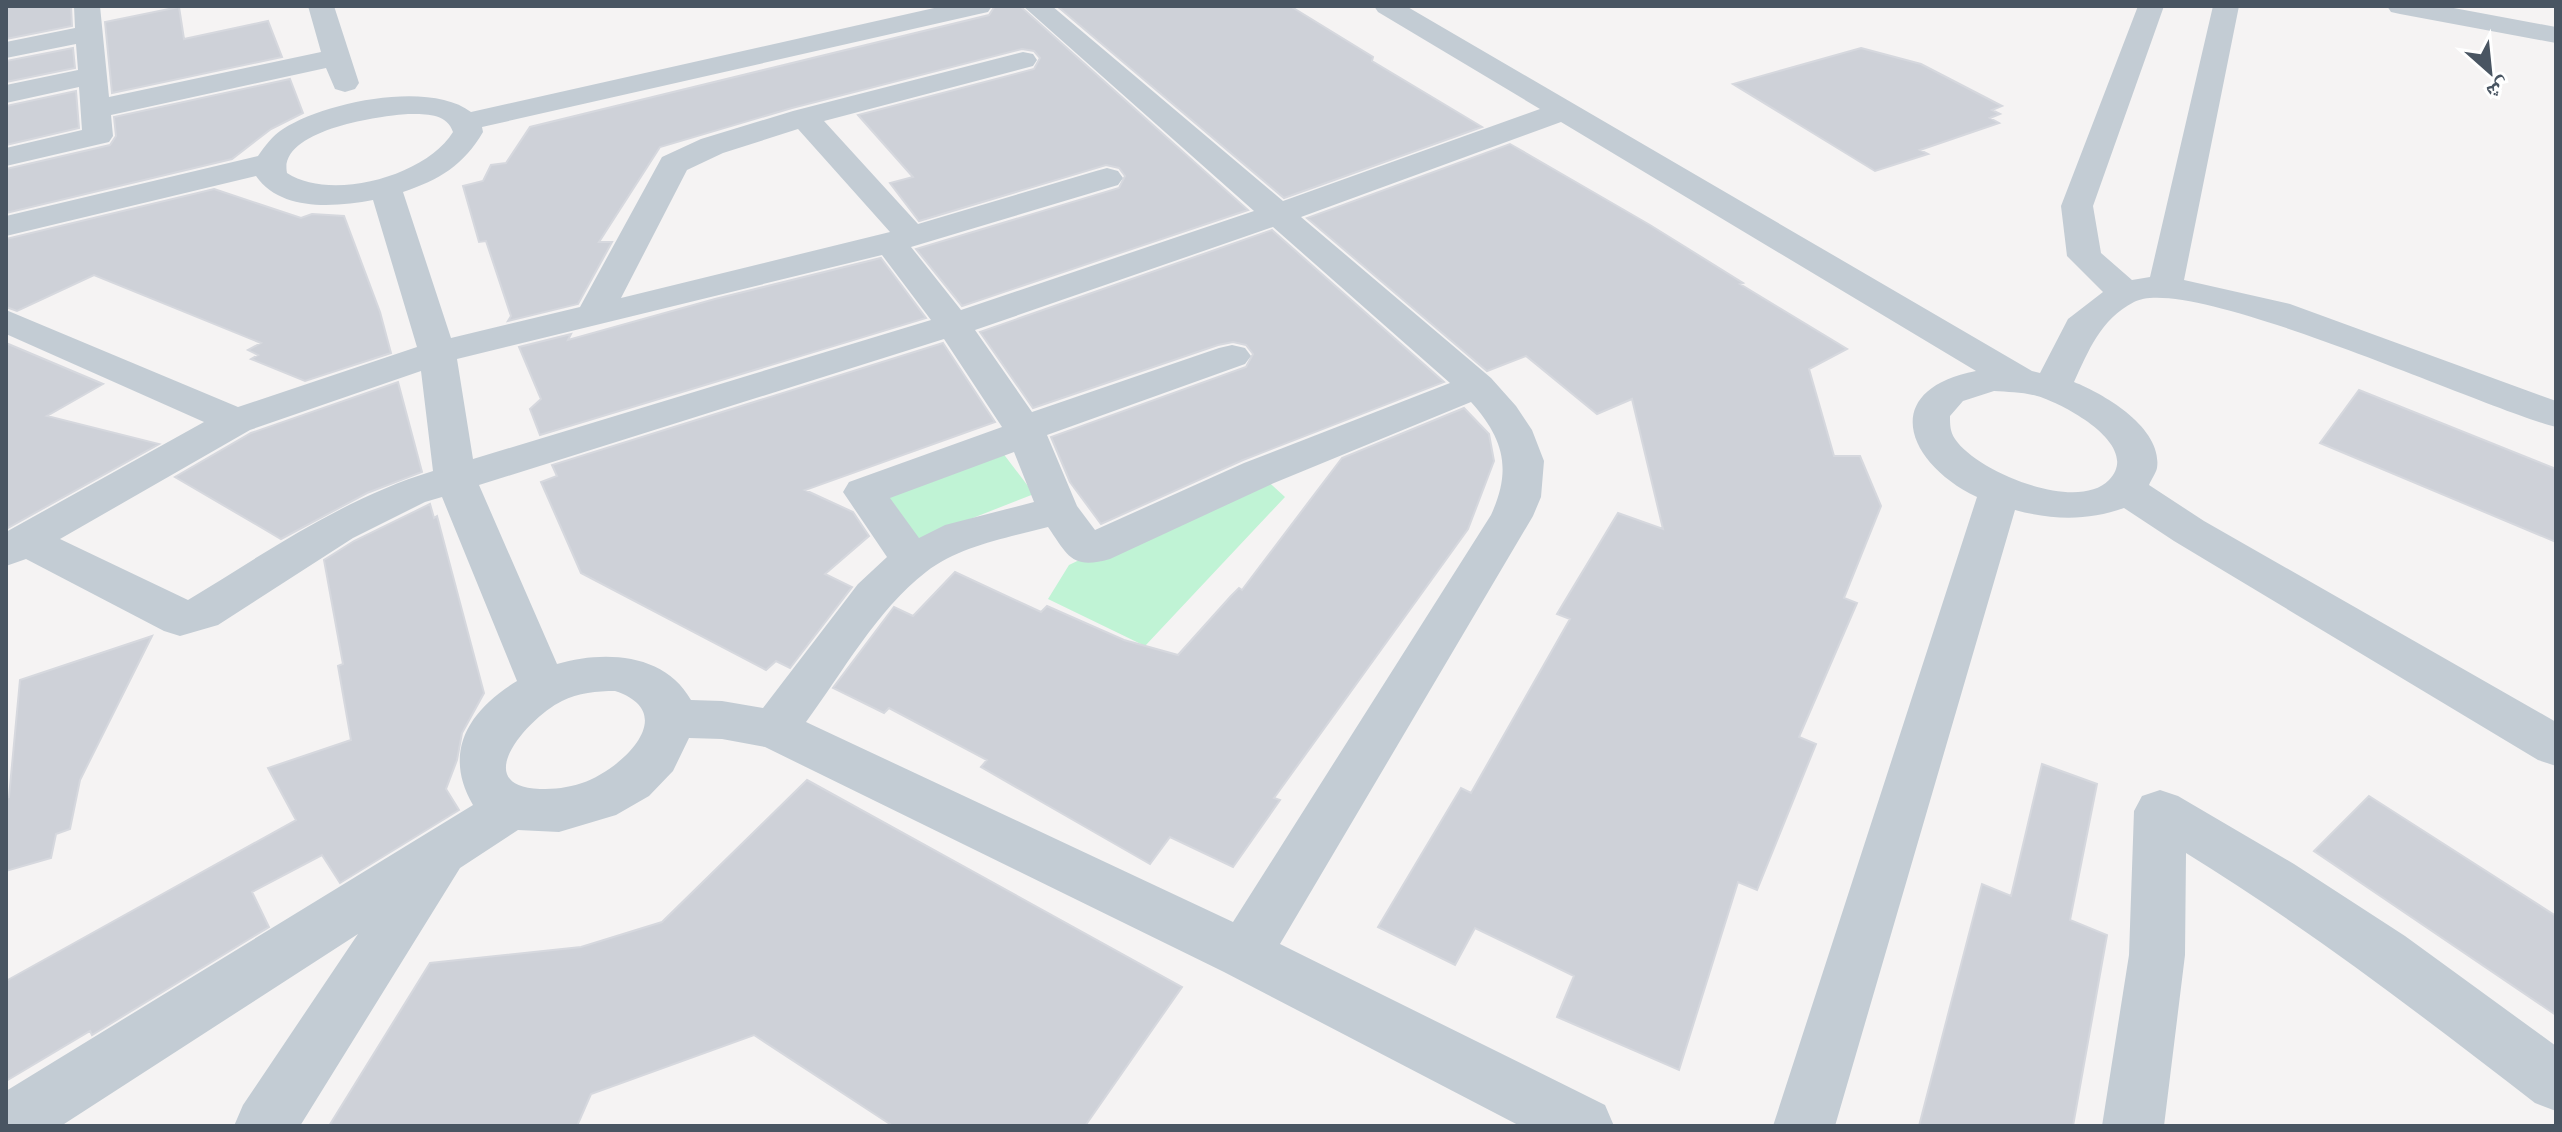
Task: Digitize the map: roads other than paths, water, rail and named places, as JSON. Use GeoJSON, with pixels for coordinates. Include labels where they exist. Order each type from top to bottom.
{"type":"FeatureCollection","features":[{"type":"Feature","properties":{"kind":"street"},"geometry":{"type":"LineString","coordinates":[[321,6],[354,112]]}},
{"type":"Feature","properties":{"kind":"street"},"geometry":{"type":"LineString","coordinates":[[465,122],[979,6]]}},
{"type":"Feature","properties":{"kind":"street"},"geometry":{"type":"LineString","coordinates":[[1036,6],[1477,386],[1499,408],[1523,452],[1526,468],[1521,499],[1244,954]]}},
{"type":"Feature","properties":{"kind":"street"},"geometry":{"type":"LineString","coordinates":[[1387,6],[2036,384],[2100,411],[2132,443],[2137,460],[2135,475],[2125,489],[2108,499],[2085,504],[2058,504],[2000,491],[1952,462],[1937,445],[1930,428],[1930,413],[1937,399],[1951,389],[1983,381],[2036,384]]}},
{"type":"Feature","properties":{"kind":"street"},"geometry":{"type":"LineString","coordinates":[[2124,292],[2084,256],[2077,206],[2151,6]]}},
{"type":"Feature","properties":{"kind":"street"},"geometry":{"type":"LineString","coordinates":[[2165,289],[2207,79],[2226,6]]}},
{"type":"Feature","properties":{"kind":"street"},"geometry":{"type":"LineString","coordinates":[[2400,6],[2556,35]]}},
{"type":"Feature","properties":{"kind":"street"},"geometry":{"type":"LineString","coordinates":[[6,50],[89,19],[98,136],[6,157]]}},
{"type":"Feature","properties":{"kind":"street"},"geometry":{"type":"LineString","coordinates":[[97,109],[337,57]]}},
{"type":"Feature","properties":{"kind":"street"},"geometry":{"type":"LineString","coordinates":[[593,316],[661,193],[673,164],[712,146],[804,117],[1023,60]]}},
{"type":"Feature","properties":{"kind":"street"},"geometry":{"type":"LineString","coordinates":[[6,94],[94,75]]}},
{"type":"Feature","properties":{"kind":"street"},"geometry":{"type":"LineString","coordinates":[[6,226],[270,163],[281,147],[298,134],[354,112],[395,105],[430,106],[456,114],[465,122],[468,135],[452,156],[424,173],[385,187],[337,194],[296,191],[275,180],[270,163]]}},
{"type":"Feature","properties":{"kind":"street"},"geometry":{"type":"LineString","coordinates":[[15,546],[180,619],[187,619],[202,613],[378,505],[455,478],[953,325],[1276,215],[1566,110]]}},
{"type":"Feature","properties":{"kind":"street"},"geometry":{"type":"LineString","coordinates":[[804,117],[900,239],[1026,433],[1058,510],[1084,547],[1095,548],[1259,473],[1477,386]]}},
{"type":"Feature","properties":{"kind":"street"},"geometry":{"type":"LineString","coordinates":[[15,546],[236,421],[437,353],[900,239],[1107,178]]}},
{"type":"Feature","properties":{"kind":"street"},"geometry":{"type":"LineString","coordinates":[[385,187],[437,353],[455,478],[544,688]]}},
{"type":"Feature","properties":{"kind":"street"},"geometry":{"type":"LineString","coordinates":[[2036,384],[2081,327],[2124,292],[2165,289],[2237,300],[2277,312],[2556,415]]}},
{"type":"Feature","properties":{"kind":"street"},"geometry":{"type":"LineString","coordinates":[[6,321],[236,421]]}},
{"type":"Feature","properties":{"kind":"street"},"geometry":{"type":"LineString","coordinates":[[912,560],[864,492],[1026,433],[1029,427],[1232,356]]}},
{"type":"Feature","properties":{"kind":"street"},"geometry":{"type":"LineString","coordinates":[[2125,489],[2189,531],[2556,746]]}},
{"type":"Feature","properties":{"kind":"street"},"geometry":{"type":"LineString","coordinates":[[1804,1126],[2000,491]]}},
{"type":"Feature","properties":{"kind":"street"},"geometry":{"type":"LineString","coordinates":[[774,729],[874,595],[912,560],[960,536],[1058,510]]}},
{"type":"Feature","properties":{"kind":"street"},"geometry":{"type":"LineString","coordinates":[[588,674],[630,675],[641,678],[659,691],[665,699],[670,719],[666,742],[650,765],[614,793],[567,811],[536,813],[511,808],[485,783],[484,750],[506,716],[544,688],[588,674]]}},
{"type":"Feature","properties":{"kind":"street"},"geometry":{"type":"LineString","coordinates":[[670,719],[722,720],[774,729],[1244,954],[1583,1126]]}},
{"type":"Feature","properties":{"kind":"street"},"geometry":{"type":"LineString","coordinates":[[6,1126],[511,808]]}},
{"type":"Feature","properties":{"kind":"street"},"geometry":{"type":"LineString","coordinates":[[2133,1126],[2157,955],[2160,811],[2275,880],[2385,954],[2556,1082]]}},
{"type":"Feature","properties":{"kind":"street"},"geometry":{"type":"LineString","coordinates":[[265,1126],[443,850]]}}]}
